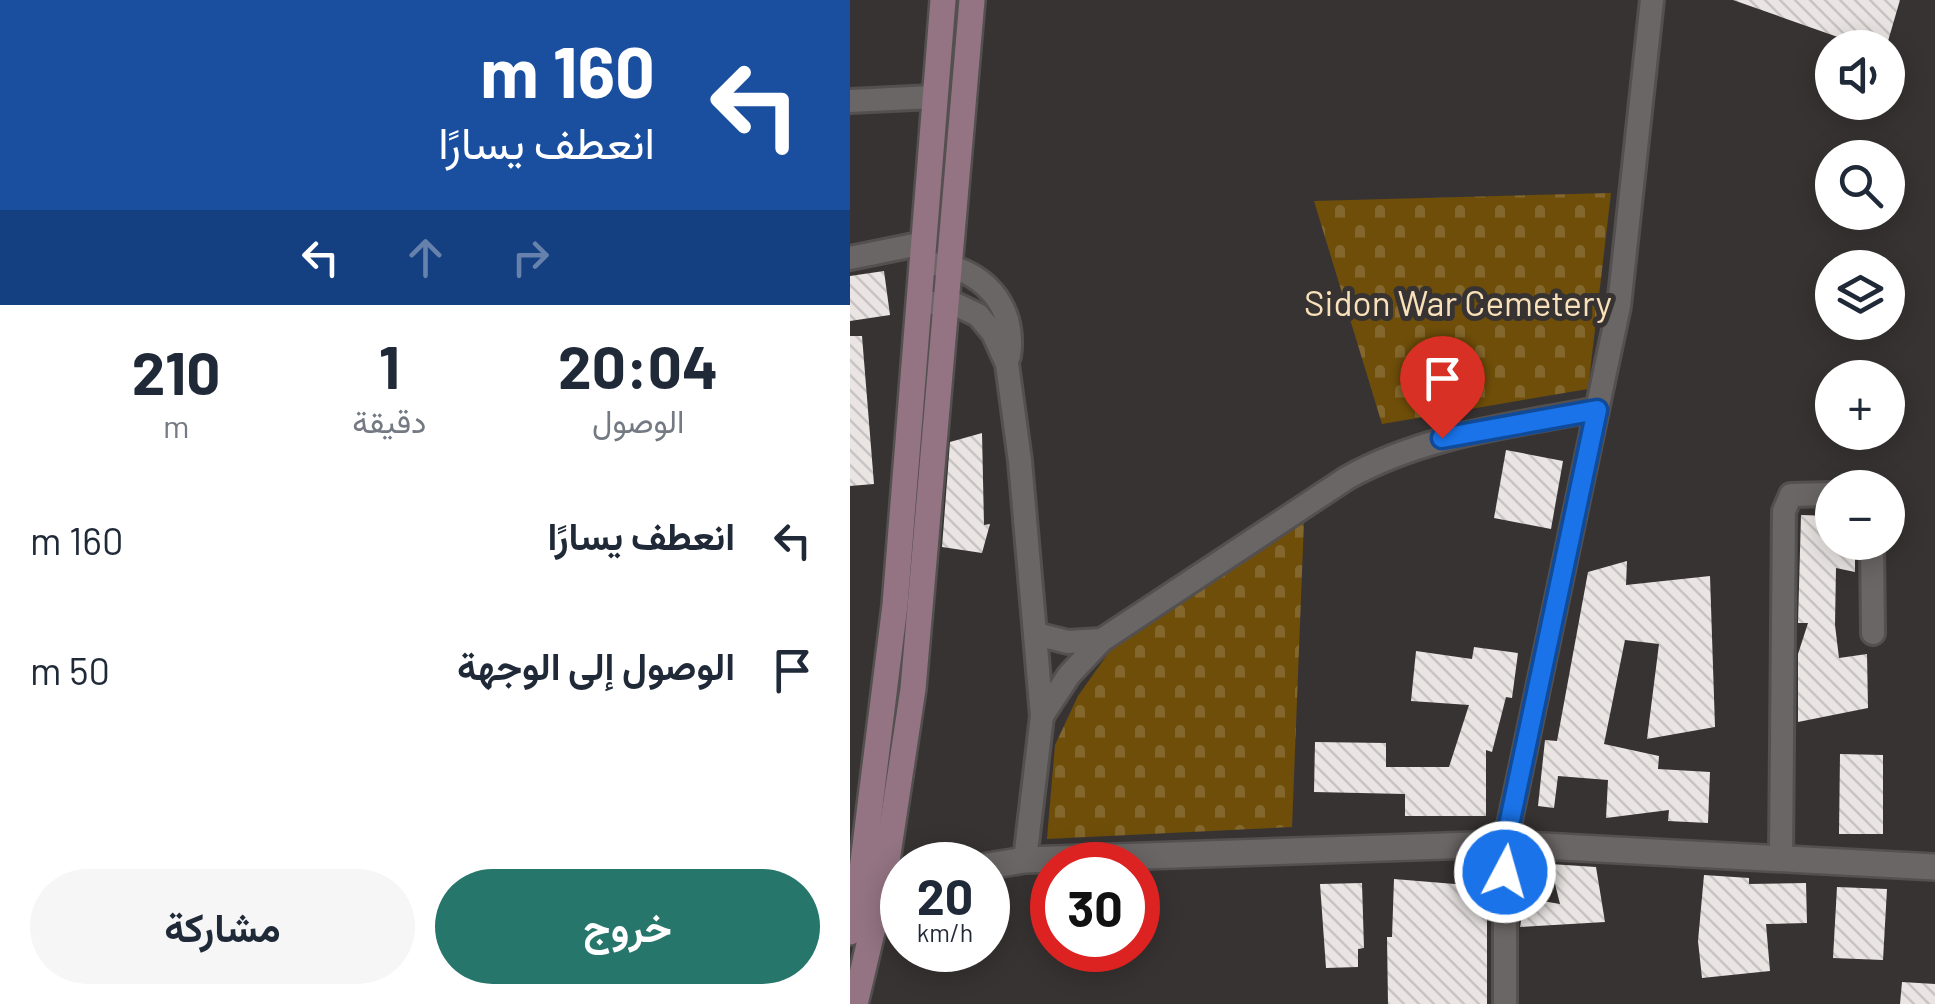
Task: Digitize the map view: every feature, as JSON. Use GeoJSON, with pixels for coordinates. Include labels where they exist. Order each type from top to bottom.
{"type":"FeatureCollection","features":[{"type":"Feature","properties":{"kind":"main road"},"geometry":{"type":"LineString","coordinates":[[933,303],[924,254],[943,0]]}},
{"type":"Feature","properties":{"kind":"main road"},"geometry":{"type":"LineString","coordinates":[[855,1004],[874,884],[895,606],[933,303],[950,265],[972,0]]}},
{"type":"Feature","properties":{"kind":"main road"},"geometry":{"type":"LineString","coordinates":[[850,932],[874,884]]}},
{"type":"Feature","properties":{"kind":"street"},"geometry":{"type":"LineString","coordinates":[[1505,1004],[1505,844],[1626,261],[1652,0]]}},
{"type":"Feature","properties":{"kind":"street"},"geometry":{"type":"LineString","coordinates":[[850,101],[934,98]]}},
{"type":"Feature","properties":{"kind":"street"},"geometry":{"type":"LineString","coordinates":[[850,258],[924,254],[976,276],[996,295],[1008,321],[1007,364],[1042,716],[1025,860]]}},
{"type":"Feature","properties":{"kind":"street"},"geometry":{"type":"LineString","coordinates":[[933,303],[978,315],[993,333],[1007,364]]}},
{"type":"Feature","properties":{"kind":"street"},"geometry":{"type":"LineString","coordinates":[[1042,716],[1069,675],[1102,640],[1378,460],[1442,438],[1597,410]]}},
{"type":"Feature","properties":{"kind":"street"},"geometry":{"type":"LineString","coordinates":[[1781,856],[1784,511],[1790,496],[1815,495]]}},
{"type":"Feature","properties":{"kind":"street"},"geometry":{"type":"LineString","coordinates":[[1872,560],[1873,632]]}},
{"type":"Feature","properties":{"kind":"street"},"geometry":{"type":"LineString","coordinates":[[1036,634],[1068,642],[1102,640]]}},
{"type":"Feature","properties":{"kind":"street"},"geometry":{"type":"LineString","coordinates":[[1010,862],[1505,844],[1935,867]]}},
{"type":"Feature","properties":{"kind":"green space","name":"Sidon War Cemetery"},"geometry":{"type":"Polygon","coordinates":[[[1611,193],[1588,389],[1382,424],[1314,201],[1611,193]]]}},
{"type":"Feature","properties":{"kind":"green space"},"geometry":{"type":"Polygon","coordinates":[[[1304,521],[1292,827],[1047,839],[1055,745],[1078,696],[1114,645],[1304,521]]]}},
{"type":"Feature","properties":{"kind":"building"},"geometry":{"type":"Polygon","coordinates":[[[1733,0],[1900,0],[1891,30],[1818,30],[1733,0]]]}},
{"type":"Feature","properties":{"kind":"building"},"geometry":{"type":"Polygon","coordinates":[[[884,271],[890,315],[850,321],[850,276],[884,271]]]}},
{"type":"Feature","properties":{"kind":"building"},"geometry":{"type":"Polygon","coordinates":[[[850,336],[862,336],[874,484],[850,486],[850,336]]]}},
{"type":"Feature","properties":{"kind":"building"},"geometry":{"type":"Polygon","coordinates":[[[982,433],[984,525],[990,524],[982,553],[942,547],[950,442],[982,433]]]}},
{"type":"Feature","properties":{"kind":"building"},"geometry":{"type":"Polygon","coordinates":[[[1506,450],[1563,461],[1551,529],[1494,518],[1506,450]]]}},
{"type":"Feature","properties":{"kind":"building"},"geometry":{"type":"Polygon","coordinates":[[[1801,515],[1815,515],[1815,560],[1855,560],[1855,572],[1836,568],[1835,625],[1839,658],[1867,654],[1868,708],[1798,722],[1798,654],[1808,623],[1798,623],[1801,515]]]}},
{"type":"Feature","properties":{"kind":"building"},"geometry":{"type":"Polygon","coordinates":[[[1627,561],[1626,585],[1710,576],[1715,727],[1647,739],[1659,644],[1625,640],[1604,744],[1659,756],[1658,769],[1710,772],[1708,823],[1668,821],[1669,810],[1606,818],[1608,780],[1558,776],[1554,808],[1538,806],[1545,740],[1557,741],[1588,572],[1627,561]]]}},
{"type":"Feature","properties":{"kind":"building"},"geometry":{"type":"Polygon","coordinates":[[[1474,647],[1518,653],[1512,698],[1506,697],[1492,752],[1486,750],[1486,816],[1405,816],[1405,794],[1314,792],[1315,742],[1386,743],[1386,767],[1449,767],[1469,705],[1411,701],[1416,651],[1472,659],[1474,647]]]}},
{"type":"Feature","properties":{"kind":"building"},"geometry":{"type":"Polygon","coordinates":[[[1840,754],[1883,755],[1883,834],[1839,834],[1840,754]]]}},
{"type":"Feature","properties":{"kind":"building"},"geometry":{"type":"Polygon","coordinates":[[[1550,864],[1596,867],[1605,922],[1520,927],[1525,898],[1560,904],[1550,864]]]}},
{"type":"Feature","properties":{"kind":"building"},"geometry":{"type":"Polygon","coordinates":[[[1704,875],[1749,878],[1749,884],[1806,883],[1807,923],[1766,924],[1770,971],[1702,978],[1698,941],[1704,875]]]}},
{"type":"Feature","properties":{"kind":"building"},"geometry":{"type":"Polygon","coordinates":[[[1394,879],[1479,886],[1487,892],[1487,1004],[1388,1004],[1387,937],[1392,937],[1394,879]]]}},
{"type":"Feature","properties":{"kind":"building"},"geometry":{"type":"Polygon","coordinates":[[[1362,883],[1364,948],[1358,949],[1358,967],[1326,968],[1320,884],[1362,883]]]}},
{"type":"Feature","properties":{"kind":"building"},"geometry":{"type":"Polygon","coordinates":[[[1837,887],[1887,889],[1883,960],[1833,958],[1837,887]]]}},
{"type":"Feature","properties":{"kind":"building"},"geometry":{"type":"Polygon","coordinates":[[[1902,982],[1935,984],[1935,1004],[1900,1004],[1902,982]]]}},
{"type":"Feature","properties":{"kind":"route"},"geometry":{"type":"LineString","coordinates":[[1442,438],[1597,410],[1565,576],[1505,844],[1505,872]]}}]}
